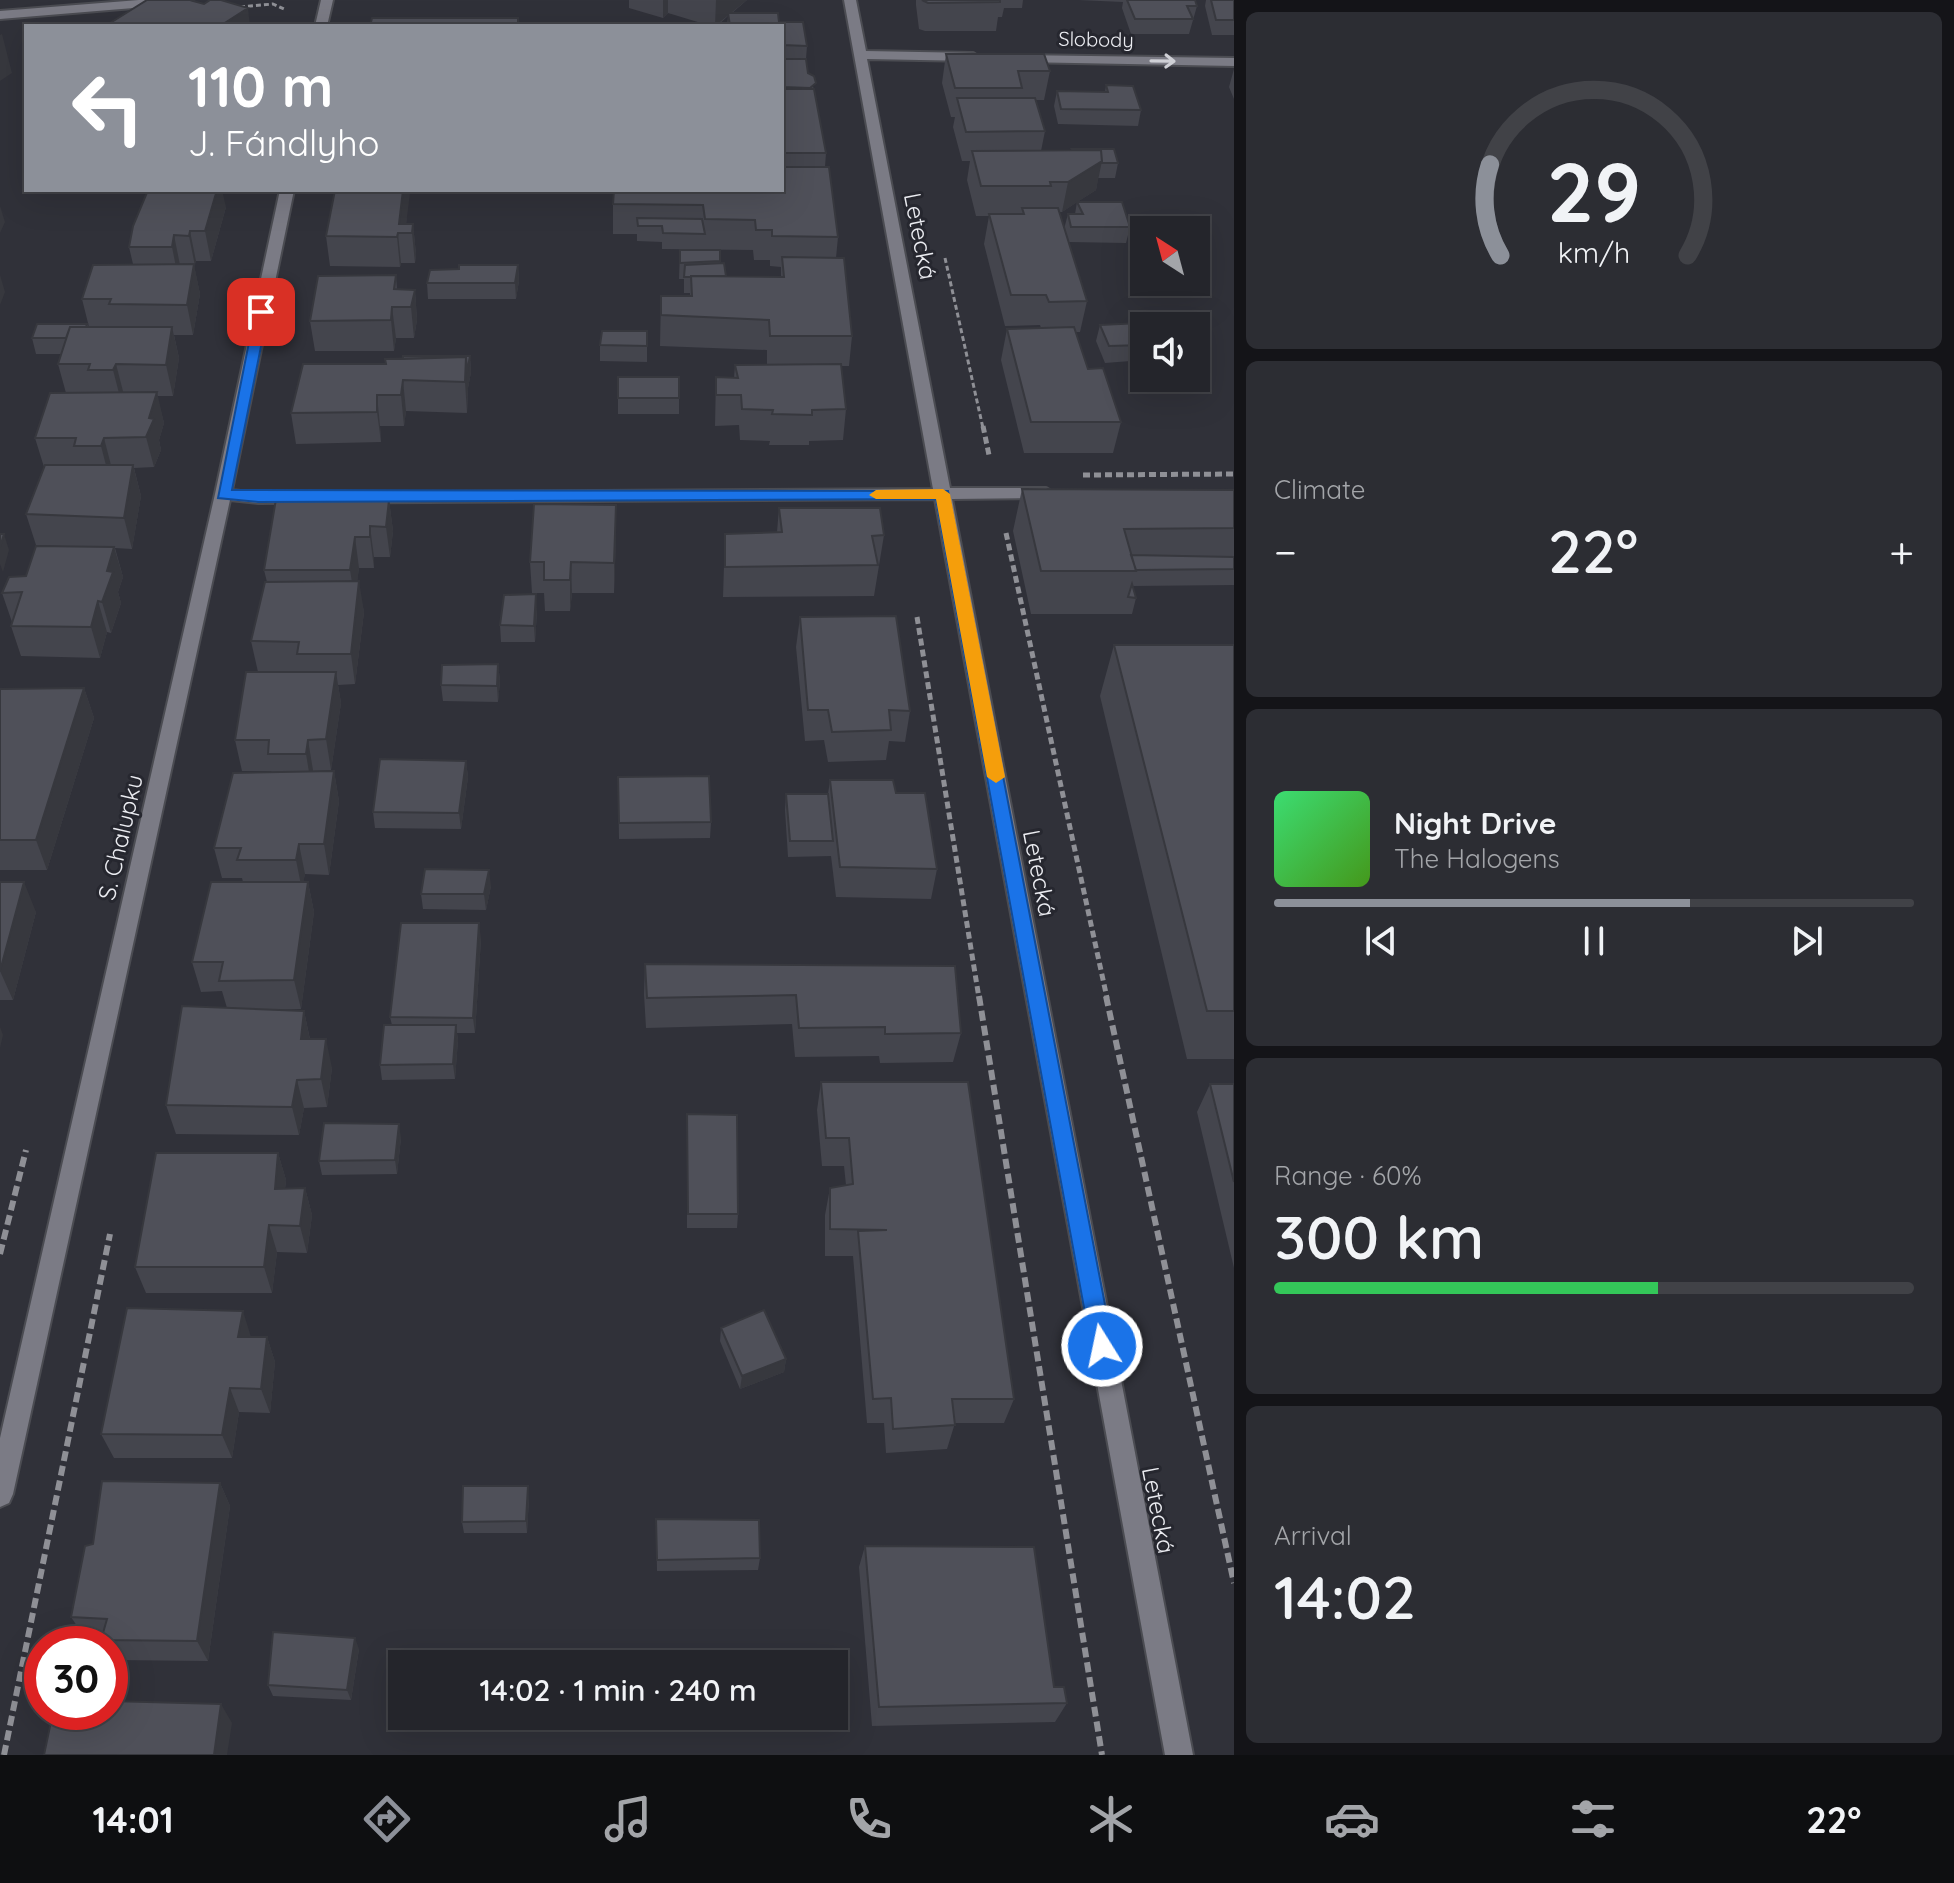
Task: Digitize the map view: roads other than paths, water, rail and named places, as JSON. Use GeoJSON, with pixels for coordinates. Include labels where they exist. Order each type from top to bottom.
{"type":"FeatureCollection","features":[{"type":"Feature","properties":{"kind":"street"},"geometry":{"type":"LineString","coordinates":[[0,15],[182,0]]}},
{"type":"Feature","properties":{"kind":"street"},"geometry":{"type":"LineString","coordinates":[[321,24],[327,0]]}},
{"type":"Feature","properties":{"kind":"street","name":"Letecká"},"geometry":{"type":"LineString","coordinates":[[850,0],[1179,1755]]}},
{"type":"Feature","properties":{"kind":"street"},"geometry":{"type":"LineString","coordinates":[[861,55],[995,57]]}},
{"type":"Feature","properties":{"kind":"street","name":"Slobody"},"geometry":{"type":"LineString","coordinates":[[1011,58],[1234,62]]}},
{"type":"Feature","properties":{"kind":"street","name":"S. Chalupku"},"geometry":{"type":"LineString","coordinates":[[0,1494],[223,494],[287,192]]}},
{"type":"Feature","properties":{"kind":"street"},"geometry":{"type":"LineString","coordinates":[[223,494],[274,498],[1059,493]]}}]}
